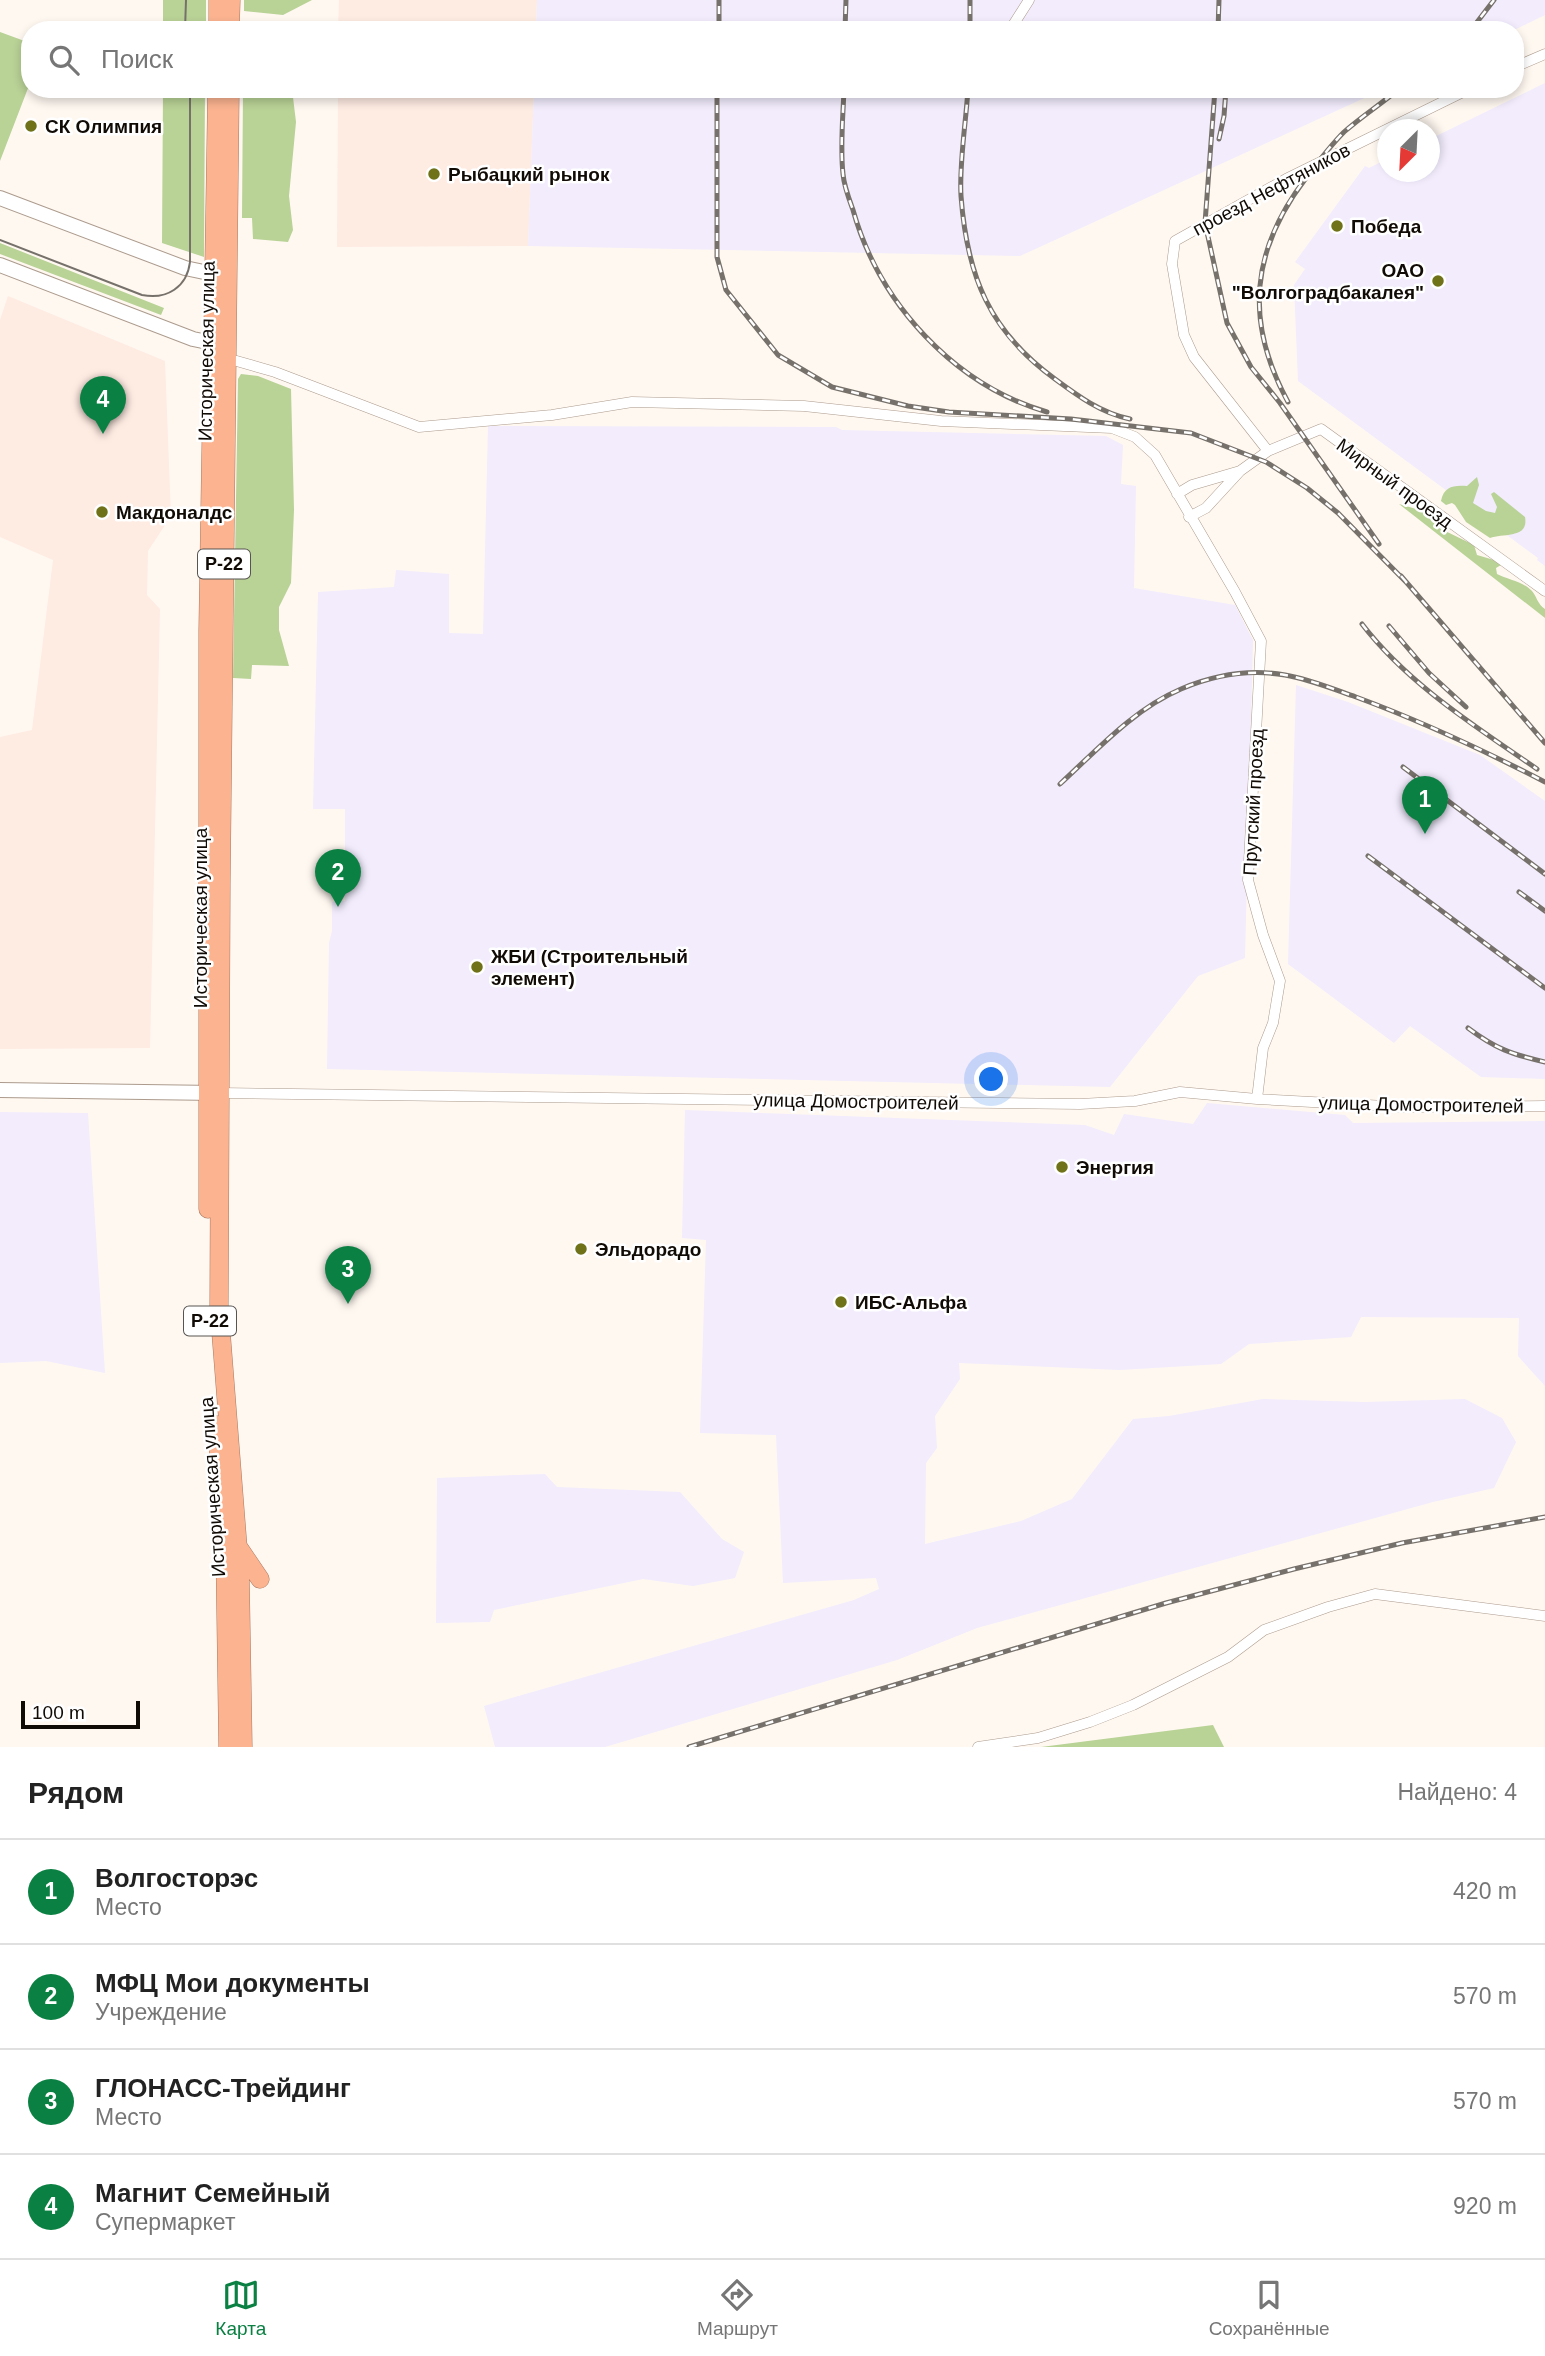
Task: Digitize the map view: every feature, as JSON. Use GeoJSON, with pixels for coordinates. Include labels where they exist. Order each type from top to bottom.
{"type":"FeatureCollection","features":[{"type":"Feature","properties":{"kind":"highway"},"geometry":{"type":"LineString","coordinates":[[218,0],[218,21]]}},
{"type":"Feature","properties":{"kind":"highway"},"geometry":{"type":"LineString","coordinates":[[230,21],[231,0]]}},
{"type":"Feature","properties":{"kind":"highway","name":"Историческая улица"},"geometry":{"type":"LineString","coordinates":[[217,98],[222,350],[220,884],[209,1309],[225,1549],[228,1747]]}},
{"type":"Feature","properties":{"kind":"highway","name":"Историческая улица"},"geometry":{"type":"LineString","coordinates":[[221,275],[230,98]]}},
{"type":"Feature","properties":{"kind":"highway","name":"Историческая улица"},"geometry":{"type":"LineString","coordinates":[[214,1093],[219,1307],[239,1548],[243,1747]]}},
{"type":"Feature","properties":{"kind":"main road"},"geometry":{"type":"LineString","coordinates":[[0,198],[185,268],[221,275]]}},
{"type":"Feature","properties":{"kind":"main road"},"geometry":{"type":"LineString","coordinates":[[0,265],[222,350]]}},
{"type":"Feature","properties":{"kind":"main road"},"geometry":{"type":"LineString","coordinates":[[0,1090],[214,1093]]}},
{"type":"Feature","properties":{"kind":"street"},"geometry":{"type":"LineString","coordinates":[[1016,21],[1029,0]]}},
{"type":"Feature","properties":{"kind":"street"},"geometry":{"type":"LineString","coordinates":[[1524,64],[1545,54]]}},
{"type":"Feature","properties":{"kind":"street","name":"проезд Нефтяников"},"geometry":{"type":"LineString","coordinates":[[1268,451],[1194,356],[1184,335],[1172,264],[1175,241],[1276,184],[1451,98]]}},
{"type":"Feature","properties":{"kind":"street","name":"Прутский проезд"},"geometry":{"type":"LineString","coordinates":[[222,350],[418,427],[552,415],[632,402],[804,406],[941,421],[1112,428],[1135,438],[1155,456],[1261,641],[1248,880],[1279,981],[1273,1023],[1263,1048],[1257,1099]]}},
{"type":"Feature","properties":{"kind":"street","name":"Мирный проезд"},"geometry":{"type":"LineString","coordinates":[[1240,471],[1268,451],[1321,429],[1545,591]]}},
{"type":"Feature","properties":{"kind":"street"},"geometry":{"type":"LineString","coordinates":[[1177,494],[1192,485],[1240,471]]}},
{"type":"Feature","properties":{"kind":"street"},"geometry":{"type":"LineString","coordinates":[[1189,517],[1206,508],[1240,471]]}},
{"type":"Feature","properties":{"kind":"street","name":"улица Домостроителей"},"geometry":{"type":"LineString","coordinates":[[214,1093],[1080,1104],[1135,1101],[1180,1091],[1257,1099],[1404,1107],[1545,1106]]}},
{"type":"Feature","properties":{"kind":"street"},"geometry":{"type":"LineString","coordinates":[[978,1747],[1038,1738],[1090,1722],[1228,1657],[1264,1630],[1328,1607],[1375,1594],[1545,1616]]}},
{"type":"Feature","properties":{"kind":"shaded area"},"geometry":{"type":"Polygon","coordinates":[[[339,0],[537,0],[536,21],[338,21],[339,0]]]}},
{"type":"Feature","properties":{"kind":"shaded area"},"geometry":{"type":"Polygon","coordinates":[[[537,0],[1545,0],[1545,15],[1524,25],[1524,21],[536,21],[537,0]]]}},
{"type":"Feature","properties":{"kind":"shaded area"},"geometry":{"type":"Polygon","coordinates":[[[1545,83],[1545,566],[1538,558],[1298,381],[1294,285],[1305,269],[1295,262],[1365,166],[1369,168],[1377,164],[1377,182],[1440,182],[1440,134],[1514,98],[1524,98],[1524,93],[1545,83]]]}},
{"type":"Feature","properties":{"kind":"shaded area","name":"Рыбацкий рынок"},"geometry":{"type":"Polygon","coordinates":[[[338,98],[534,98],[528,246],[337,247],[338,98]]]}},
{"type":"Feature","properties":{"kind":"shaded area"},"geometry":{"type":"Polygon","coordinates":[[[534,98],[1364,98],[1020,256],[528,246],[534,98]]]}},
{"type":"Feature","properties":{"kind":"shaded area"},"geometry":{"type":"Polygon","coordinates":[[[8,296],[165,361],[171,516],[148,551],[147,595],[160,609],[150,1048],[0,1049],[0,737],[32,730],[53,560],[0,537],[0,320],[8,296]]]}},
{"type":"Feature","properties":{"kind":"shaded area"},"geometry":{"type":"Polygon","coordinates":[[[488,426],[836,427],[842,430],[1106,436],[1123,445],[1121,484],[1136,486],[1134,588],[1235,605],[1253,640],[1245,958],[1198,976],[1110,1087],[327,1069],[329,943],[332,931],[332,902],[345,901],[345,809],[313,809],[318,592],[394,587],[396,570],[449,574],[449,633],[483,634],[488,426]]]}},
{"type":"Feature","properties":{"kind":"shaded area"},"geometry":{"type":"Polygon","coordinates":[[[1296,685],[1348,702],[1480,755],[1545,801],[1545,1079],[1481,1077],[1410,1026],[1394,1043],[1288,964],[1296,685]]]}},
{"type":"Feature","properties":{"kind":"shaded area"},"geometry":{"type":"Polygon","coordinates":[[[1207,1103],[1345,1115],[1353,1123],[1545,1121],[1545,1386],[1518,1356],[1519,1318],[1361,1317],[1351,1337],[1249,1344],[1221,1364],[1120,1370],[959,1363],[960,1379],[935,1416],[937,1448],[926,1463],[925,1544],[1021,1521],[1072,1499],[1133,1419],[1169,1416],[1263,1399],[1365,1402],[1465,1399],[1502,1418],[1516,1442],[1494,1488],[1433,1502],[977,1628],[897,1660],[605,1747],[495,1747],[484,1706],[854,1600],[879,1589],[876,1578],[783,1583],[776,1435],[700,1433],[706,1240],[682,1238],[685,1110],[1085,1125],[1114,1135],[1124,1114],[1193,1124],[1207,1103]]]}},
{"type":"Feature","properties":{"kind":"shaded area"},"geometry":{"type":"Polygon","coordinates":[[[0,1112],[88,1113],[105,1373],[46,1361],[0,1363],[0,1112]]]}},
{"type":"Feature","properties":{"kind":"shaded area"},"geometry":{"type":"Polygon","coordinates":[[[545,1474],[557,1487],[680,1492],[722,1539],[744,1552],[735,1578],[693,1586],[643,1579],[494,1610],[490,1622],[436,1623],[437,1478],[545,1474]]]}},
{"type":"Feature","properties":{"kind":"green space"},"geometry":{"type":"Polygon","coordinates":[[[163,0],[206,0],[206,21],[163,21],[163,0]]]}},
{"type":"Feature","properties":{"kind":"green space"},"geometry":{"type":"Polygon","coordinates":[[[244,0],[312,0],[283,15],[244,11],[244,0]]]}},
{"type":"Feature","properties":{"kind":"green space"},"geometry":{"type":"Polygon","coordinates":[[[0,32],[21,40],[21,98],[24,98],[0,161],[0,32]]]}},
{"type":"Feature","properties":{"kind":"green space"},"geometry":{"type":"Polygon","coordinates":[[[163,98],[205,98],[204,257],[162,243],[163,98]]]}},
{"type":"Feature","properties":{"kind":"green space"},"geometry":{"type":"Polygon","coordinates":[[[243,98],[293,98],[296,122],[289,196],[293,230],[288,242],[253,239],[252,218],[242,218],[243,98]]]}},
{"type":"Feature","properties":{"kind":"green space"},"geometry":{"type":"Polygon","coordinates":[[[0,243],[164,308],[161,315],[0,254],[0,243]]]}},
{"type":"Feature","properties":{"kind":"green space"},"geometry":{"type":"Polygon","coordinates":[[[241,374],[258,376],[291,389],[294,510],[291,583],[279,607],[279,630],[289,666],[252,665],[251,679],[233,678],[238,379],[241,374]]]}},
{"type":"Feature","properties":{"kind":"green space"},"geometry":{"type":"Polygon","coordinates":[[[1477,477],[1479,485],[1473,503],[1495,513],[1497,507],[1491,494],[1494,492],[1525,517],[1523,529],[1514,534],[1490,538],[1466,522],[1455,505],[1446,505],[1441,501],[1447,489],[1467,486],[1477,477]]]}},
{"type":"Feature","properties":{"kind":"green space"},"geometry":{"type":"Polygon","coordinates":[[[1399,504],[1423,511],[1439,528],[1474,545],[1477,555],[1501,565],[1496,568],[1497,574],[1528,587],[1545,609],[1545,618],[1399,504]]]}},
{"type":"Feature","properties":{"kind":"green space"},"geometry":{"type":"Polygon","coordinates":[[[1213,1725],[1224,1747],[1041,1747],[1213,1725]]]}},
{"type":"Feature","properties":{"kind":"tram line"},"geometry":{"type":"LineString","coordinates":[[185,21],[186,0]]}},
{"type":"Feature","properties":{"kind":"tram line"},"geometry":{"type":"LineString","coordinates":[[0,240],[142,295],[160,295],[174,290],[185,278],[190,262],[190,98]]}},
{"type":"Feature","properties":{"kind":"railway"},"geometry":{"type":"LineString","coordinates":[[719,0],[719,21]]}},
{"type":"Feature","properties":{"kind":"railway"},"geometry":{"type":"LineString","coordinates":[[845,21],[846,0]]}},
{"type":"Feature","properties":{"kind":"railway"},"geometry":{"type":"LineString","coordinates":[[970,0],[970,21]]}},
{"type":"Feature","properties":{"kind":"railway"},"geometry":{"type":"LineString","coordinates":[[1218,21],[1219,0]]}},
{"type":"Feature","properties":{"kind":"railway"},"geometry":{"type":"LineString","coordinates":[[1478,21],[1494,0]]}},
{"type":"Feature","properties":{"kind":"railway"},"geometry":{"type":"LineString","coordinates":[[717,98],[717,257],[726,290],[778,355],[832,387],[908,406],[949,412],[1071,419],[1191,433],[1266,462],[1307,488],[1338,513],[1407,583]]}},
{"type":"Feature","properties":{"kind":"railway"},"geometry":{"type":"LineString","coordinates":[[844,98],[844,183],[865,244],[881,277],[901,308],[925,336],[952,361],[981,382],[1013,399],[1047,412]]}},
{"type":"Feature","properties":{"kind":"railway"},"geometry":{"type":"LineString","coordinates":[[967,98],[961,196],[969,252],[986,300],[1013,341],[1032,361],[1090,403],[1109,413],[1130,419]]}},
{"type":"Feature","properties":{"kind":"railway"},"geometry":{"type":"LineString","coordinates":[[1214,98],[1205,223],[1227,323],[1251,367],[1280,403],[1379,544]]}},
{"type":"Feature","properties":{"kind":"railway"},"geometry":{"type":"LineString","coordinates":[[1219,139],[1225,98]]}},
{"type":"Feature","properties":{"kind":"railway"},"geometry":{"type":"LineString","coordinates":[[1288,402],[1274,372],[1260,315],[1260,287],[1265,259],[1274,232],[1306,178],[1344,132],[1387,98]]}},
{"type":"Feature","properties":{"kind":"railway"},"geometry":{"type":"LineString","coordinates":[[1401,576],[1545,743]]}},
{"type":"Feature","properties":{"kind":"railway"},"geometry":{"type":"LineString","coordinates":[[1362,624],[1380,646],[1421,685],[1537,769]]}},
{"type":"Feature","properties":{"kind":"railway"},"geometry":{"type":"LineString","coordinates":[[1389,626],[1429,673],[1466,707]]}},
{"type":"Feature","properties":{"kind":"railway"},"geometry":{"type":"LineString","coordinates":[[1060,784],[1117,731],[1164,697],[1206,680],[1232,674],[1259,673],[1303,679],[1380,706],[1452,736],[1545,782]]}},
{"type":"Feature","properties":{"kind":"railway"},"geometry":{"type":"LineString","coordinates":[[1403,767],[1545,874]]}},
{"type":"Feature","properties":{"kind":"railway"},"geometry":{"type":"LineString","coordinates":[[1368,856],[1545,988]]}},
{"type":"Feature","properties":{"kind":"railway"},"geometry":{"type":"LineString","coordinates":[[1519,892],[1545,911]]}},
{"type":"Feature","properties":{"kind":"railway"},"geometry":{"type":"LineString","coordinates":[[1468,1028],[1504,1050],[1545,1062]]}},
{"type":"Feature","properties":{"kind":"railway"},"geometry":{"type":"LineString","coordinates":[[689,1747],[1166,1603],[1402,1543],[1545,1517]]}},
{"type":"Feature","properties":{"kind":"place","name":"СК Олимпия"},"geometry":{"type":"Point","coordinates":[31,126]}},
{"type":"Feature","properties":{"kind":"place","name":"Рыбацкий рынок"},"geometry":{"type":"Point","coordinates":[434,174]}},
{"type":"Feature","properties":{"kind":"place","name":"Победа"},"geometry":{"type":"Point","coordinates":[1337,226]}},
{"type":"Feature","properties":{"kind":"place","name":"ОАО \"Волгоградбакалея\""},"geometry":{"type":"Point","coordinates":[1438,281]}},
{"type":"Feature","properties":{"kind":"place","name":"Магнит Семейный"},"geometry":{"type":"Point","coordinates":[103,434]}},
{"type":"Feature","properties":{"kind":"place","name":"Макдоналдс"},"geometry":{"type":"Point","coordinates":[102,512]}},
{"type":"Feature","properties":{"kind":"place","name":"Волгосторэс"},"geometry":{"type":"Point","coordinates":[1425,834]}},
{"type":"Feature","properties":{"kind":"place","name":"МФЦ Мои документы"},"geometry":{"type":"Point","coordinates":[338,907]}},
{"type":"Feature","properties":{"kind":"place","name":"ЖБИ (Строительный элемент)"},"geometry":{"type":"Point","coordinates":[477,967]}},
{"type":"Feature","properties":{"kind":"place","name":"Энергия"},"geometry":{"type":"Point","coordinates":[1062,1167]}},
{"type":"Feature","properties":{"kind":"place","name":"Эльдорадо"},"geometry":{"type":"Point","coordinates":[581,1249]}},
{"type":"Feature","properties":{"kind":"place","name":"ИБС-Альфа"},"geometry":{"type":"Point","coordinates":[841,1302]}},
{"type":"Feature","properties":{"kind":"place","name":"ГЛОНАСС-Трейдинг"},"geometry":{"type":"Point","coordinates":[348,1304]}}]}
